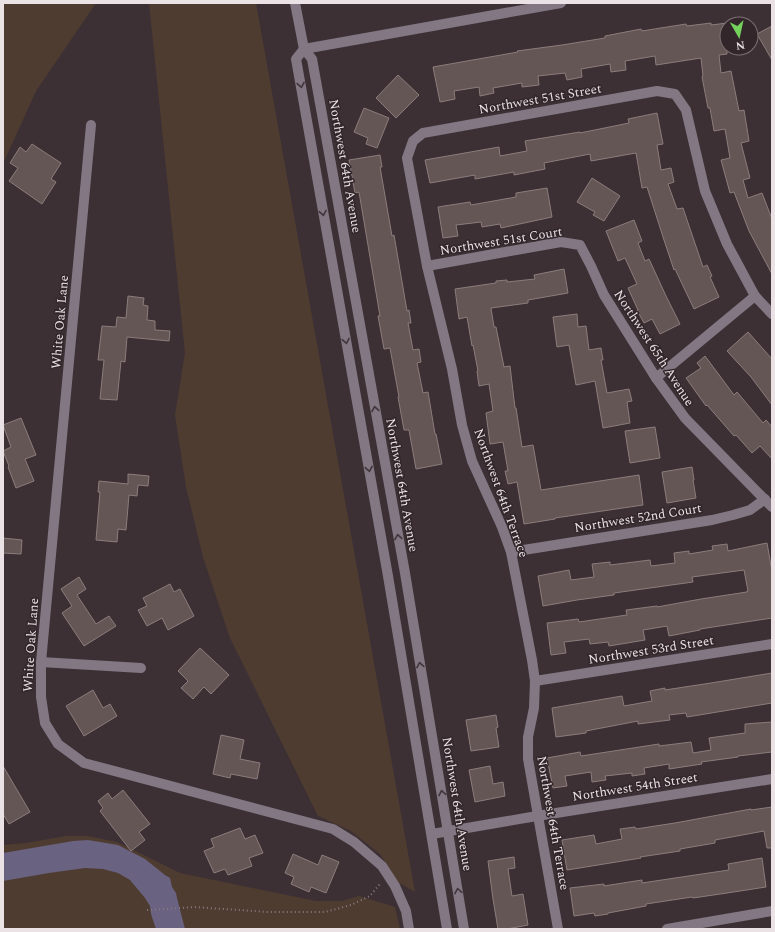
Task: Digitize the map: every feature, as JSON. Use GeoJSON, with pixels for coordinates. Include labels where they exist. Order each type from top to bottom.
{"type":"FeatureCollection","features":[{"type":"Feature","properties":{"kind":"street","name":"Northwest 64th Avenue"},"geometry":{"type":"LineString","coordinates":[[295,3],[304,49],[312,59],[404,574],[464,929]]}},
{"type":"Feature","properties":{"kind":"street"},"geometry":{"type":"LineString","coordinates":[[447,929],[383,545],[296,59],[304,49],[537,5],[562,3]]}},
{"type":"Feature","properties":{"kind":"street","name":"Northwest 51st Street"},"geometry":{"type":"LineString","coordinates":[[413,141],[423,133],[657,91],[675,94],[686,110],[705,191],[727,244],[755,296]]}},
{"type":"Feature","properties":{"kind":"street","name":"White Oak Lane"},"geometry":{"type":"LineString","coordinates":[[91,125],[41,662],[40,697],[45,723],[58,744],[84,763],[333,829],[354,842],[382,866],[395,886],[406,911],[409,929]]}},
{"type":"Feature","properties":{"kind":"street","name":"Northwest 64th Terrace"},"geometry":{"type":"LineString","coordinates":[[413,141],[407,158],[427,266],[452,369],[462,425],[472,461],[502,527],[511,552],[532,660],[535,681],[534,708],[528,737],[528,758],[558,929]]}},
{"type":"Feature","properties":{"kind":"street","name":"Northwest 51st Court"},"geometry":{"type":"LineString","coordinates":[[427,266],[561,242],[580,245]]}},
{"type":"Feature","properties":{"kind":"street","name":"Northwest 65th Avenue"},"geometry":{"type":"LineString","coordinates":[[580,245],[604,295],[656,378],[685,418],[768,503]]}},
{"type":"Feature","properties":{"kind":"street"},"geometry":{"type":"LineString","coordinates":[[656,378],[755,296],[772,314]]}},
{"type":"Feature","properties":{"kind":"street","name":"Northwest 52nd Court"},"geometry":{"type":"LineString","coordinates":[[511,552],[712,520],[750,510],[768,503]]}},
{"type":"Feature","properties":{"kind":"street","name":"Northwest 53rd Street"},"geometry":{"type":"LineString","coordinates":[[535,681],[772,644]]}},
{"type":"Feature","properties":{"kind":"street"},"geometry":{"type":"LineString","coordinates":[[41,662],[141,668]]}},
{"type":"Feature","properties":{"kind":"street","name":"Northwest 54th Street"},"geometry":{"type":"LineString","coordinates":[[432,834],[772,779]]}},
{"type":"Feature","properties":{"kind":"street"},"geometry":{"type":"LineString","coordinates":[[667,929],[772,911]]}},
{"type":"Feature","properties":{"kind":"path"},"geometry":{"type":"LineString","coordinates":[[147,910],[194,907],[268,912],[325,912],[351,905],[370,896],[379,884],[382,866]]}},
{"type":"Feature","properties":{"kind":"shaded area"},"geometry":{"type":"Polygon","coordinates":[[[3,3],[96,3],[36,91],[3,164],[3,3]]]}},
{"type":"Feature","properties":{"kind":"shaded area"},"geometry":{"type":"Polygon","coordinates":[[[149,3],[256,3],[415,892],[398,882],[380,854],[351,831],[318,816],[230,638],[203,557],[186,487],[175,415],[185,353],[149,3]]]}},
{"type":"Feature","properties":{"kind":"shaded area"},"geometry":{"type":"Polygon","coordinates":[[[66,836],[88,836],[117,842],[180,873],[316,901],[342,901],[359,896],[395,907],[400,929],[3,929],[3,845],[26,843],[66,836]]]}},
{"type":"Feature","properties":{"kind":"shaded area"},"geometry":{"type":"Polygon","coordinates":[[[88,840],[118,845],[145,859],[170,878],[172,887],[176,893],[185,929],[156,929],[150,906],[130,880],[118,873],[103,869],[85,868],[3,881],[3,853],[73,841],[88,840]]]}},
{"type":"Feature","properties":{"kind":"building"},"geometry":{"type":"Polygon","coordinates":[[[711,23],[711,25],[719,24],[719,56],[721,73],[731,71],[739,111],[744,110],[749,141],[741,143],[750,178],[743,180],[748,198],[762,193],[772,219],[772,274],[749,231],[734,192],[730,193],[721,160],[730,158],[725,129],[714,131],[702,77],[701,58],[656,65],[655,56],[625,61],[626,70],[611,72],[610,64],[581,69],[582,77],[567,80],[565,73],[538,76],[539,85],[522,87],[522,83],[493,88],[494,93],[480,96],[479,87],[454,91],[455,99],[440,102],[433,67],[518,52],[517,51],[605,38],[605,36],[641,29],[642,31],[686,24],[687,26],[711,23]]]}},
{"type":"Feature","properties":{"kind":"building"},"geometry":{"type":"Polygon","coordinates":[[[772,26],[772,60],[759,37],[759,33],[772,26]]]}},
{"type":"Feature","properties":{"kind":"building"},"geometry":{"type":"Polygon","coordinates":[[[398,75],[419,95],[396,118],[376,98],[398,75]]]}},
{"type":"Feature","properties":{"kind":"building"},"geometry":{"type":"Polygon","coordinates":[[[364,108],[389,118],[377,148],[366,144],[368,138],[354,132],[364,108]]]}},
{"type":"Feature","properties":{"kind":"building"},"geometry":{"type":"Polygon","coordinates":[[[657,113],[663,144],[657,145],[661,170],[671,168],[674,182],[668,184],[677,209],[683,208],[703,267],[707,265],[712,276],[710,277],[719,297],[694,309],[675,269],[674,270],[647,187],[642,188],[636,153],[591,161],[590,154],[544,163],[545,169],[514,175],[514,172],[475,179],[475,175],[430,183],[425,160],[499,147],[500,156],[527,151],[525,141],[580,133],[629,123],[628,119],[657,113]]]}},
{"type":"Feature","properties":{"kind":"building"},"geometry":{"type":"Polygon","coordinates":[[[32,144],[61,163],[51,179],[56,182],[42,204],[9,181],[18,168],[10,163],[20,147],[26,152],[32,144]]]}},
{"type":"Feature","properties":{"kind":"building"},"geometry":{"type":"Polygon","coordinates":[[[380,155],[382,167],[380,167],[392,236],[394,235],[407,311],[409,310],[411,323],[408,323],[413,350],[419,349],[421,362],[417,363],[423,393],[428,392],[442,464],[416,469],[409,430],[404,430],[390,348],[384,349],[378,316],[380,316],[359,192],[355,193],[349,160],[380,155]]]}},
{"type":"Feature","properties":{"kind":"building"},"geometry":{"type":"Polygon","coordinates":[[[592,178],[620,196],[604,221],[593,215],[595,212],[577,202],[592,178]]]}},
{"type":"Feature","properties":{"kind":"building"},"geometry":{"type":"Polygon","coordinates":[[[547,188],[552,217],[501,228],[500,224],[482,227],[481,222],[456,225],[458,236],[443,238],[438,207],[470,202],[471,205],[516,197],[516,193],[547,188]]]}},
{"type":"Feature","properties":{"kind":"building"},"geometry":{"type":"Polygon","coordinates":[[[634,220],[642,241],[638,243],[645,261],[649,259],[680,324],[660,334],[652,319],[644,323],[637,310],[628,288],[637,284],[625,258],[618,261],[606,231],[634,220]]]}},
{"type":"Feature","properties":{"kind":"building"},"geometry":{"type":"Polygon","coordinates":[[[564,269],[568,293],[528,300],[528,303],[491,308],[504,367],[510,366],[515,408],[522,447],[533,445],[541,490],[639,475],[643,505],[524,524],[517,482],[508,484],[505,471],[508,471],[503,442],[490,444],[486,413],[493,411],[489,384],[479,386],[478,371],[467,317],[459,319],[455,289],[496,283],[496,281],[507,280],[507,282],[535,279],[534,275],[564,269]]]}},
{"type":"Feature","properties":{"kind":"building"},"geometry":{"type":"Polygon","coordinates":[[[128,296],[144,298],[143,305],[148,306],[147,320],[155,321],[155,330],[170,331],[169,341],[127,337],[125,362],[121,361],[117,400],[100,399],[104,360],[98,360],[102,326],[116,327],[117,317],[126,318],[128,296]]]}},
{"type":"Feature","properties":{"kind":"building"},"geometry":{"type":"Polygon","coordinates":[[[577,314],[578,327],[586,326],[589,350],[601,348],[603,360],[601,360],[607,393],[629,389],[632,401],[627,402],[630,423],[603,428],[595,381],[576,385],[569,345],[557,347],[553,317],[577,314]]]}},
{"type":"Feature","properties":{"kind":"building"},"geometry":{"type":"Polygon","coordinates":[[[748,332],[772,359],[772,405],[751,377],[727,351],[748,332]]]}},
{"type":"Feature","properties":{"kind":"building"},"geometry":{"type":"Polygon","coordinates":[[[705,356],[734,395],[737,392],[763,423],[766,420],[772,427],[772,459],[760,446],[752,453],[736,435],[734,436],[707,405],[706,406],[686,378],[701,368],[697,363],[705,356]]]}},
{"type":"Feature","properties":{"kind":"building"},"geometry":{"type":"Polygon","coordinates":[[[21,418],[36,455],[25,459],[34,481],[16,488],[3,451],[11,447],[3,425],[21,418]]]}},
{"type":"Feature","properties":{"kind":"building"},"geometry":{"type":"Polygon","coordinates":[[[655,427],[660,458],[630,463],[625,431],[655,427]]]}},
{"type":"Feature","properties":{"kind":"building"},"geometry":{"type":"Polygon","coordinates":[[[692,467],[696,498],[667,503],[662,472],[692,467]]]}},
{"type":"Feature","properties":{"kind":"building"},"geometry":{"type":"Polygon","coordinates":[[[128,474],[149,476],[148,486],[138,485],[137,496],[129,495],[126,530],[118,529],[117,542],[96,540],[100,492],[98,492],[99,481],[128,484],[128,474]]]}},
{"type":"Feature","properties":{"kind":"building"},"geometry":{"type":"Polygon","coordinates":[[[3,538],[22,540],[21,554],[3,553],[3,538]]]}},
{"type":"Feature","properties":{"kind":"building"},"geometry":{"type":"Polygon","coordinates":[[[767,543],[772,571],[772,618],[700,629],[669,636],[667,626],[643,630],[645,640],[609,646],[608,642],[590,644],[589,639],[564,642],[566,653],[551,655],[547,623],[578,619],[579,622],[627,615],[626,610],[657,607],[748,591],[744,570],[692,577],[693,582],[614,593],[614,595],[543,606],[538,576],[569,570],[571,580],[594,577],[592,564],[610,562],[610,565],[650,560],[651,566],[675,563],[674,553],[689,551],[689,554],[713,550],[712,546],[727,544],[728,551],[767,543]]]}},
{"type":"Feature","properties":{"kind":"building"},"geometry":{"type":"Polygon","coordinates":[[[79,577],[86,589],[77,595],[96,624],[109,616],[116,626],[84,646],[62,613],[72,606],[61,589],[79,577]]]}},
{"type":"Feature","properties":{"kind":"building"},"geometry":{"type":"Polygon","coordinates":[[[170,584],[174,592],[180,589],[194,616],[168,630],[162,618],[147,626],[138,610],[147,606],[143,598],[170,584]]]}},
{"type":"Feature","properties":{"kind":"building"},"geometry":{"type":"Polygon","coordinates":[[[200,648],[229,675],[211,694],[204,687],[193,699],[181,688],[188,681],[178,671],[200,648]]]}},
{"type":"Feature","properties":{"kind":"building"},"geometry":{"type":"Polygon","coordinates":[[[772,673],[772,703],[687,717],[686,713],[669,715],[670,720],[638,724],[638,721],[586,731],[586,733],[556,737],[552,708],[622,696],[624,706],[652,701],[650,691],[665,688],[665,690],[772,673]]]}},
{"type":"Feature","properties":{"kind":"building"},"geometry":{"type":"Polygon","coordinates":[[[93,690],[103,708],[110,704],[117,716],[84,736],[66,706],[93,690]]]}},
{"type":"Feature","properties":{"kind":"building"},"geometry":{"type":"Polygon","coordinates":[[[496,715],[498,727],[496,728],[499,747],[471,751],[466,720],[496,715]]]}},
{"type":"Feature","properties":{"kind":"building"},"geometry":{"type":"Polygon","coordinates":[[[772,722],[772,752],[701,762],[702,764],[669,769],[669,764],[644,768],[645,774],[632,776],[632,773],[605,776],[606,780],[592,782],[591,772],[565,776],[567,786],[553,788],[547,758],[580,752],[581,756],[659,744],[659,746],[691,742],[693,753],[711,750],[709,738],[745,733],[745,724],[772,722]]]}},
{"type":"Feature","properties":{"kind":"building"},"geometry":{"type":"Polygon","coordinates":[[[221,735],[244,740],[240,759],[260,763],[257,779],[231,774],[230,778],[213,774],[221,735]]]}},
{"type":"Feature","properties":{"kind":"building"},"geometry":{"type":"Polygon","coordinates":[[[3,766],[30,812],[9,824],[3,814],[3,766]]]}},
{"type":"Feature","properties":{"kind":"building"},"geometry":{"type":"Polygon","coordinates":[[[490,766],[493,784],[503,782],[505,796],[475,802],[469,770],[490,766]]]}},
{"type":"Feature","properties":{"kind":"building"},"geometry":{"type":"Polygon","coordinates":[[[123,790],[150,824],[139,832],[145,840],[131,851],[100,811],[103,808],[98,801],[108,793],[112,799],[123,790]]]}},
{"type":"Feature","properties":{"kind":"building"},"geometry":{"type":"Polygon","coordinates":[[[772,807],[772,848],[767,848],[764,831],[715,840],[715,843],[680,849],[680,851],[567,870],[562,840],[594,835],[596,844],[622,839],[620,829],[635,827],[636,829],[751,809],[772,807]]]}},
{"type":"Feature","properties":{"kind":"building"},"geometry":{"type":"Polygon","coordinates":[[[240,828],[245,839],[255,835],[263,853],[249,858],[252,866],[228,875],[225,869],[214,873],[204,851],[214,847],[211,839],[240,828]]]}},
{"type":"Feature","properties":{"kind":"building"},"geometry":{"type":"Polygon","coordinates":[[[293,854],[318,865],[322,855],[339,862],[326,893],[311,887],[309,892],[291,884],[294,877],[285,873],[293,854]]]}},
{"type":"Feature","properties":{"kind":"building"},"geometry":{"type":"Polygon","coordinates":[[[514,857],[515,868],[508,869],[512,896],[523,894],[528,925],[498,929],[488,861],[514,857]]]}},
{"type":"Feature","properties":{"kind":"building"},"geometry":{"type":"Polygon","coordinates":[[[762,858],[766,887],[646,904],[646,906],[595,916],[594,913],[574,916],[570,888],[604,884],[604,886],[642,880],[642,883],[729,870],[728,864],[762,858]]]}}]}
